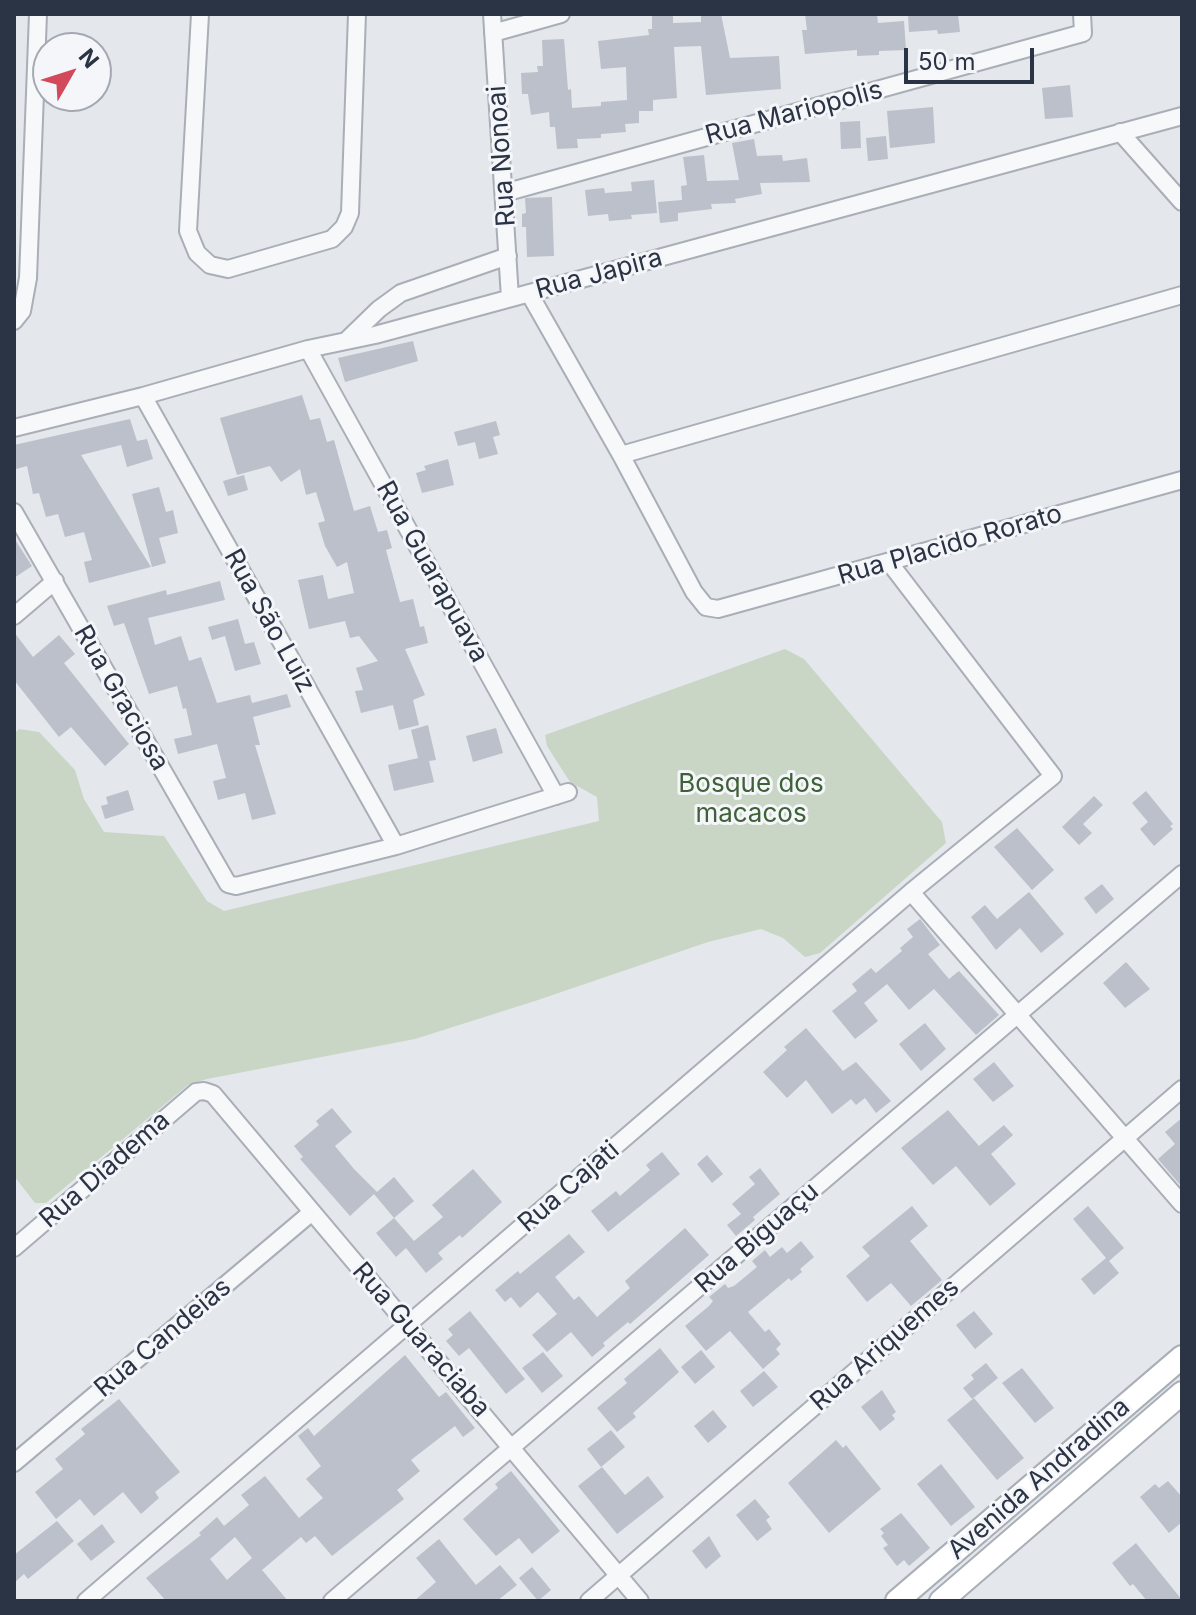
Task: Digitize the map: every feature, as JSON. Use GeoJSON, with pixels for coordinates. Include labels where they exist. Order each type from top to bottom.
{"type":"FeatureCollection","features":[{"type":"Feature","properties":{"kind":"main road","name":"Avenida Andradina"},"geometry":{"type":"LineString","coordinates":[[897,1601],[1182,1357]]}},
{"type":"Feature","properties":{"kind":"main road","name":"Avenida Andradina"},"geometry":{"type":"LineString","coordinates":[[941,1601],[1182,1393]]}},
{"type":"Feature","properties":{"kind":"street"},"geometry":{"type":"LineString","coordinates":[[14,321],[22,311],[28,278],[38,14]]}},
{"type":"Feature","properties":{"kind":"street"},"geometry":{"type":"LineString","coordinates":[[200,14],[188,231],[197,253],[210,265],[228,269],[332,239],[344,227],[350,213],[357,14]]}},
{"type":"Feature","properties":{"kind":"street","name":"Rua Nonoai"},"geometry":{"type":"LineString","coordinates":[[492,14],[510,298]]}},
{"type":"Feature","properties":{"kind":"street"},"geometry":{"type":"LineString","coordinates":[[493,33],[561,14]]}},
{"type":"Feature","properties":{"kind":"street","name":"Rua Mariopolis"},"geometry":{"type":"LineString","coordinates":[[504,193],[1083,33],[1082,14]]}},
{"type":"Feature","properties":{"kind":"street","name":"Rua Japira"},"geometry":{"type":"LineString","coordinates":[[14,428],[529,293],[1182,116]]}},
{"type":"Feature","properties":{"kind":"street"},"geometry":{"type":"LineString","coordinates":[[1120,132],[1182,202]]}},
{"type":"Feature","properties":{"kind":"street"},"geometry":{"type":"LineString","coordinates":[[346,341],[379,309],[401,293],[508,256]]}},
{"type":"Feature","properties":{"kind":"street"},"geometry":{"type":"LineString","coordinates":[[529,293],[621,455],[1182,295]]}},
{"type":"Feature","properties":{"kind":"street","name":"Rua Guarapuava"},"geometry":{"type":"LineString","coordinates":[[308,349],[562,794],[396,846]]}},
{"type":"Feature","properties":{"kind":"street","name":"Rua São Luiz"},"geometry":{"type":"LineString","coordinates":[[143,396],[396,846]]}},
{"type":"Feature","properties":{"kind":"street","name":"Rua Placido Rorato"},"geometry":{"type":"LineString","coordinates":[[621,455],[694,592],[706,607],[718,609],[1182,480]]}},
{"type":"Feature","properties":{"kind":"street","name":"Rua Graciosa"},"geometry":{"type":"LineString","coordinates":[[14,512],[228,884],[236,886],[396,846]]}},
{"type":"Feature","properties":{"kind":"street","name":"Rua Cajati"},"geometry":{"type":"LineString","coordinates":[[86,1601],[911,892],[1053,776],[889,562]]}},
{"type":"Feature","properties":{"kind":"street"},"geometry":{"type":"LineString","coordinates":[[14,616],[55,581]]}},
{"type":"Feature","properties":{"kind":"street","name":"Rua Biguaçu"},"geometry":{"type":"LineString","coordinates":[[332,1601],[1182,874]]}},
{"type":"Feature","properties":{"kind":"street"},"geometry":{"type":"LineString","coordinates":[[911,892],[1182,1204]]}},
{"type":"Feature","properties":{"kind":"street","name":"Rua Ariquemes"},"geometry":{"type":"LineString","coordinates":[[589,1601],[1182,1089]]}},
{"type":"Feature","properties":{"kind":"street","name":"Rua Guaraciaba"},"geometry":{"type":"LineString","coordinates":[[196,1092],[213,1094],[640,1601]]}},
{"type":"Feature","properties":{"kind":"street","name":"Rua Diadema"},"geometry":{"type":"LineString","coordinates":[[14,1248],[196,1092]]}},
{"type":"Feature","properties":{"kind":"street","name":"Rua Candeias"},"geometry":{"type":"LineString","coordinates":[[14,1463],[312,1212]]}},
{"type":"Feature","properties":{"kind":"green space","name":"Bosque dos macacos"},"geometry":{"type":"Polygon","coordinates":[[[785,649],[804,659],[942,822],[946,843],[820,953],[805,957],[783,938],[761,929],[708,942],[415,1039],[207,1079],[188,1085],[46,1203],[35,1203],[14,1176],[14,734],[19,729],[39,732],[75,770],[84,799],[104,832],[164,836],[207,901],[224,911],[599,821],[597,797],[570,782],[547,746],[545,735],[785,649]]]}},
{"type":"Feature","properties":{"kind":"building"},"geometry":{"type":"Polygon","coordinates":[[[701,14],[721,14],[730,58],[779,56],[781,89],[706,95],[701,46],[674,47],[677,98],[653,100],[653,111],[639,111],[639,123],[625,124],[626,132],[601,134],[601,138],[577,139],[578,148],[557,149],[555,127],[550,127],[549,112],[531,115],[528,94],[522,94],[521,73],[538,72],[537,66],[543,66],[542,40],[564,39],[572,108],[601,106],[601,102],[627,100],[626,67],[601,69],[598,41],[649,35],[652,16],[673,16],[673,23],[701,22],[701,14]]]}},
{"type":"Feature","properties":{"kind":"building"},"geometry":{"type":"Polygon","coordinates":[[[805,14],[877,15],[878,23],[904,21],[906,50],[857,56],[857,50],[805,54],[802,30],[807,30],[805,14]]]}},
{"type":"Feature","properties":{"kind":"building"},"geometry":{"type":"Polygon","coordinates":[[[908,14],[958,14],[960,32],[909,32],[908,14]]]}},
{"type":"Feature","properties":{"kind":"building"},"geometry":{"type":"Polygon","coordinates":[[[1070,85],[1073,117],[1045,119],[1042,88],[1070,85]]]}},
{"type":"Feature","properties":{"kind":"building"},"geometry":{"type":"Polygon","coordinates":[[[933,107],[935,143],[890,148],[887,111],[933,107]]]}},
{"type":"Feature","properties":{"kind":"building"},"geometry":{"type":"Polygon","coordinates":[[[860,121],[861,148],[841,149],[840,122],[860,121]]]}},
{"type":"Feature","properties":{"kind":"building"},"geometry":{"type":"Polygon","coordinates":[[[886,136],[888,159],[868,161],[866,138],[886,136]]]}},
{"type":"Feature","properties":{"kind":"building"},"geometry":{"type":"Polygon","coordinates":[[[754,139],[757,156],[782,155],[783,161],[807,158],[810,182],[760,183],[762,194],[735,199],[736,203],[711,204],[712,209],[678,213],[678,221],[660,223],[658,202],[682,200],[681,186],[687,185],[683,157],[704,155],[707,181],[739,180],[732,143],[754,139]]]}},
{"type":"Feature","properties":{"kind":"building"},"geometry":{"type":"Polygon","coordinates":[[[654,180],[657,213],[609,221],[608,214],[588,216],[585,190],[604,188],[605,193],[632,191],[631,182],[654,180]]]}},
{"type":"Feature","properties":{"kind":"building"},"geometry":{"type":"Polygon","coordinates":[[[552,197],[554,256],[527,257],[526,227],[522,227],[522,214],[526,213],[525,198],[552,197]]]}},
{"type":"Feature","properties":{"kind":"building"},"geometry":{"type":"Polygon","coordinates":[[[413,341],[418,361],[345,382],[338,358],[413,341]]]}},
{"type":"Feature","properties":{"kind":"building"},"geometry":{"type":"Polygon","coordinates":[[[302,395],[310,420],[320,418],[327,442],[334,440],[354,511],[370,506],[378,532],[387,530],[392,548],[386,550],[400,602],[413,599],[420,627],[424,626],[428,643],[405,649],[425,695],[413,700],[419,725],[399,730],[393,705],[361,713],[355,691],[363,690],[356,668],[378,661],[359,636],[350,638],[345,621],[309,629],[298,580],[323,575],[328,599],[354,593],[347,562],[337,567],[325,546],[318,523],[325,521],[316,492],[306,495],[300,469],[281,482],[270,466],[237,475],[220,418],[302,395]]]}},
{"type":"Feature","properties":{"kind":"building"},"geometry":{"type":"Polygon","coordinates":[[[130,419],[137,441],[147,439],[153,459],[127,467],[121,445],[81,455],[151,567],[89,583],[84,562],[92,560],[84,532],[65,537],[58,514],[46,517],[39,493],[33,494],[27,466],[16,469],[14,445],[130,419]]]}},
{"type":"Feature","properties":{"kind":"building"},"geometry":{"type":"Polygon","coordinates":[[[496,421],[500,435],[493,437],[498,454],[479,459],[475,442],[458,446],[454,432],[496,421]]]}},
{"type":"Feature","properties":{"kind":"building"},"geometry":{"type":"Polygon","coordinates":[[[448,459],[454,485],[422,493],[416,473],[426,470],[424,466],[448,459]]]}},
{"type":"Feature","properties":{"kind":"building"},"geometry":{"type":"Polygon","coordinates":[[[244,475],[248,490],[228,496],[223,481],[244,475]]]}},
{"type":"Feature","properties":{"kind":"building"},"geometry":{"type":"Polygon","coordinates":[[[159,487],[166,512],[173,510],[178,533],[159,538],[166,563],[152,567],[132,494],[159,487]]]}},
{"type":"Feature","properties":{"kind":"building"},"geometry":{"type":"Polygon","coordinates":[[[14,538],[32,566],[14,578],[14,538]]]}},
{"type":"Feature","properties":{"kind":"building"},"geometry":{"type":"Polygon","coordinates":[[[220,581],[225,600],[148,618],[155,645],[181,636],[189,661],[201,657],[217,703],[250,695],[252,703],[287,694],[291,707],[253,717],[260,745],[255,745],[276,814],[252,820],[245,793],[218,800],[213,781],[226,778],[217,744],[178,754],[174,739],[192,735],[177,686],[149,694],[124,623],[114,626],[107,606],[166,590],[167,595],[220,581]]]}},
{"type":"Feature","properties":{"kind":"building"},"geometry":{"type":"Polygon","coordinates":[[[238,619],[245,644],[254,642],[261,664],[235,671],[225,636],[212,640],[208,627],[238,619]]]}},
{"type":"Feature","properties":{"kind":"building"},"geometry":{"type":"Polygon","coordinates":[[[14,632],[33,657],[59,635],[75,654],[64,663],[129,744],[105,766],[71,727],[59,737],[14,680],[14,632]]]}},
{"type":"Feature","properties":{"kind":"building"},"geometry":{"type":"Polygon","coordinates":[[[428,725],[436,760],[429,761],[434,782],[394,791],[388,765],[418,758],[411,730],[428,725]]]}},
{"type":"Feature","properties":{"kind":"building"},"geometry":{"type":"Polygon","coordinates":[[[496,728],[503,753],[473,762],[466,736],[496,728]]]}},
{"type":"Feature","properties":{"kind":"building"},"geometry":{"type":"Polygon","coordinates":[[[128,790],[134,810],[105,819],[101,806],[108,804],[106,797],[128,790]]]}},
{"type":"Feature","properties":{"kind":"building"},"geometry":{"type":"Polygon","coordinates":[[[1146,791],[1173,824],[1170,826],[1173,829],[1154,846],[1140,829],[1148,822],[1132,803],[1146,791]]]}},
{"type":"Feature","properties":{"kind":"building"},"geometry":{"type":"Polygon","coordinates":[[[1094,796],[1103,805],[1083,824],[1092,833],[1079,845],[1062,827],[1094,796]]]}},
{"type":"Feature","properties":{"kind":"building"},"geometry":{"type":"Polygon","coordinates":[[[1017,828],[1054,870],[1032,890],[994,847],[1017,828]]]}},
{"type":"Feature","properties":{"kind":"building"},"geometry":{"type":"Polygon","coordinates":[[[1102,884],[1114,899],[1096,914],[1084,898],[1102,884]]]}},
{"type":"Feature","properties":{"kind":"building"},"geometry":{"type":"Polygon","coordinates":[[[1029,892],[1064,934],[1041,953],[1020,928],[996,950],[971,917],[985,905],[997,919],[1029,892]]]}},
{"type":"Feature","properties":{"kind":"building"},"geometry":{"type":"Polygon","coordinates":[[[920,919],[940,945],[928,954],[949,979],[959,971],[999,1015],[976,1035],[934,989],[909,1010],[887,984],[864,1003],[878,1021],[855,1039],[832,1011],[857,991],[852,984],[871,968],[876,973],[902,951],[900,948],[913,937],[907,929],[920,919]]]}},
{"type":"Feature","properties":{"kind":"building"},"geometry":{"type":"Polygon","coordinates":[[[1126,962],[1150,989],[1125,1008],[1103,983],[1126,962]]]}},
{"type":"Feature","properties":{"kind":"building"},"geometry":{"type":"Polygon","coordinates":[[[925,1023],[946,1049],[921,1071],[899,1044],[925,1023]]]}},
{"type":"Feature","properties":{"kind":"building"},"geometry":{"type":"Polygon","coordinates":[[[806,1028],[843,1071],[856,1062],[891,1101],[876,1113],[865,1098],[856,1105],[851,1099],[832,1114],[806,1080],[787,1098],[763,1072],[787,1050],[784,1047],[806,1028]]]}},
{"type":"Feature","properties":{"kind":"building"},"geometry":{"type":"Polygon","coordinates":[[[994,1062],[1014,1086],[993,1102],[973,1079],[994,1062]]]}},
{"type":"Feature","properties":{"kind":"building"},"geometry":{"type":"Polygon","coordinates":[[[332,1108],[352,1132],[335,1146],[354,1169],[377,1192],[394,1177],[414,1201],[394,1218],[374,1194],[350,1216],[300,1159],[303,1157],[294,1146],[319,1125],[316,1121],[332,1108]]]}},
{"type":"Feature","properties":{"kind":"building"},"geometry":{"type":"Polygon","coordinates":[[[948,1110],[979,1146],[1004,1125],[1013,1135],[991,1154],[1016,1184],[990,1206],[956,1166],[933,1185],[901,1148],[948,1110]]]}},
{"type":"Feature","properties":{"kind":"building"},"geometry":{"type":"Polygon","coordinates":[[[1182,1118],[1182,1187],[1158,1159],[1175,1144],[1165,1132],[1182,1118]]]}},
{"type":"Feature","properties":{"kind":"building"},"geometry":{"type":"Polygon","coordinates":[[[662,1152],[680,1174],[608,1232],[591,1211],[616,1191],[620,1196],[650,1170],[646,1165],[662,1152]]]}},
{"type":"Feature","properties":{"kind":"building"},"geometry":{"type":"Polygon","coordinates":[[[707,1155],[723,1174],[712,1183],[697,1164],[707,1155]]]}},
{"type":"Feature","properties":{"kind":"building"},"geometry":{"type":"Polygon","coordinates":[[[760,1168],[780,1194],[736,1236],[727,1225],[741,1214],[732,1204],[755,1184],[749,1177],[760,1168]]]}},
{"type":"Feature","properties":{"kind":"building"},"geometry":{"type":"Polygon","coordinates":[[[473,1169],[502,1202],[462,1238],[460,1235],[438,1253],[443,1259],[426,1273],[406,1248],[396,1257],[376,1233],[394,1218],[414,1241],[443,1217],[432,1205],[473,1169]]]}},
{"type":"Feature","properties":{"kind":"building"},"geometry":{"type":"Polygon","coordinates":[[[912,1206],[928,1226],[910,1241],[942,1280],[911,1306],[891,1283],[867,1302],[846,1276],[870,1256],[862,1247],[912,1206]]]}},
{"type":"Feature","properties":{"kind":"building"},"geometry":{"type":"Polygon","coordinates":[[[1088,1206],[1124,1248],[1109,1261],[1119,1273],[1094,1295],[1081,1279],[1106,1258],[1073,1219],[1088,1206]]]}},
{"type":"Feature","properties":{"kind":"building"},"geometry":{"type":"Polygon","coordinates":[[[685,1228],[709,1255],[630,1324],[628,1322],[603,1343],[605,1346],[592,1357],[571,1332],[547,1352],[532,1335],[557,1314],[538,1292],[520,1308],[511,1297],[505,1302],[495,1290],[569,1234],[585,1252],[555,1277],[574,1300],[579,1296],[597,1317],[630,1288],[625,1281],[685,1228]]]}},
{"type":"Feature","properties":{"kind":"building"},"geometry":{"type":"Polygon","coordinates":[[[801,1241],[814,1257],[800,1269],[802,1272],[791,1281],[789,1278],[748,1312],[765,1332],[769,1329],[781,1344],[776,1349],[780,1354],[763,1369],[730,1331],[706,1351],[685,1326],[709,1306],[713,1301],[709,1297],[725,1284],[728,1288],[734,1286],[757,1267],[752,1261],[765,1250],[770,1257],[782,1247],[787,1253],[801,1241]]]}},
{"type":"Feature","properties":{"kind":"building"},"geometry":{"type":"Polygon","coordinates":[[[470,1311],[525,1379],[506,1394],[469,1348],[459,1356],[446,1341],[453,1335],[448,1329],[470,1311]]]}},
{"type":"Feature","properties":{"kind":"building"},"geometry":{"type":"Polygon","coordinates":[[[974,1311],[993,1334],[975,1349],[956,1325],[974,1311]]]}},
{"type":"Feature","properties":{"kind":"building"},"geometry":{"type":"Polygon","coordinates":[[[660,1348],[679,1372],[633,1413],[636,1417],[617,1432],[597,1408],[627,1383],[624,1379],[660,1348]]]}},
{"type":"Feature","properties":{"kind":"building"},"geometry":{"type":"Polygon","coordinates":[[[701,1350],[715,1367],[695,1384],[681,1367],[701,1350]]]}},
{"type":"Feature","properties":{"kind":"building"},"geometry":{"type":"Polygon","coordinates":[[[543,1352],[563,1376],[542,1393],[522,1368],[543,1352]]]}},
{"type":"Feature","properties":{"kind":"building"},"geometry":{"type":"Polygon","coordinates":[[[405,1355],[439,1397],[446,1392],[475,1428],[463,1437],[455,1426],[411,1460],[420,1471],[397,1490],[404,1499],[332,1556],[315,1536],[306,1543],[301,1537],[262,1570],[288,1601],[166,1601],[146,1578],[201,1535],[199,1533],[217,1517],[224,1526],[249,1505],[241,1495],[265,1476],[299,1518],[323,1498],[306,1479],[321,1466],[298,1436],[308,1428],[314,1436],[405,1355]],[[235,1537],[210,1559],[227,1580],[252,1558],[235,1537]]]}},
{"type":"Feature","properties":{"kind":"building"},"geometry":{"type":"Polygon","coordinates":[[[986,1363],[998,1378],[972,1399],[963,1388],[974,1379],[971,1375],[986,1363]]]}},
{"type":"Feature","properties":{"kind":"building"},"geometry":{"type":"Polygon","coordinates":[[[1022,1368],[1054,1408],[1035,1423],[1002,1383],[1022,1368]]]}},
{"type":"Feature","properties":{"kind":"building"},"geometry":{"type":"Polygon","coordinates":[[[764,1371],[778,1387],[753,1407],[740,1391],[764,1371]]]}},
{"type":"Feature","properties":{"kind":"building"},"geometry":{"type":"Polygon","coordinates":[[[882,1390],[896,1412],[892,1415],[895,1419],[880,1431],[861,1407],[882,1390]]]}},
{"type":"Feature","properties":{"kind":"building"},"geometry":{"type":"Polygon","coordinates":[[[974,1398],[1024,1458],[997,1480],[947,1420],[974,1398]]]}},
{"type":"Feature","properties":{"kind":"building"},"geometry":{"type":"Polygon","coordinates":[[[119,1399],[180,1472],[155,1492],[159,1498],[141,1514],[123,1492],[94,1516],[80,1499],[56,1519],[35,1492],[63,1469],[55,1459],[85,1434],[81,1429],[119,1399]]]}},
{"type":"Feature","properties":{"kind":"building"},"geometry":{"type":"Polygon","coordinates":[[[713,1410],[727,1427],[708,1443],[694,1426],[713,1410]]]}},
{"type":"Feature","properties":{"kind":"building"},"geometry":{"type":"Polygon","coordinates":[[[611,1430],[625,1447],[601,1467],[587,1449],[611,1430]]]}},
{"type":"Feature","properties":{"kind":"building"},"geometry":{"type":"Polygon","coordinates":[[[836,1440],[843,1448],[846,1445],[881,1489],[829,1533],[788,1483],[836,1440]]]}},
{"type":"Feature","properties":{"kind":"building"},"geometry":{"type":"Polygon","coordinates":[[[941,1464],[975,1507],[951,1526],[917,1484],[941,1464]]]}},
{"type":"Feature","properties":{"kind":"building"},"geometry":{"type":"Polygon","coordinates":[[[602,1467],[625,1495],[648,1476],[664,1497],[617,1534],[578,1486],[602,1467]]]}},
{"type":"Feature","properties":{"kind":"building"},"geometry":{"type":"Polygon","coordinates":[[[511,1471],[560,1531],[532,1554],[519,1538],[496,1556],[463,1519],[498,1488],[495,1484],[511,1471]]]}},
{"type":"Feature","properties":{"kind":"building"},"geometry":{"type":"Polygon","coordinates":[[[1168,1481],[1182,1497],[1182,1522],[1169,1533],[1140,1497],[1155,1484],[1159,1488],[1168,1481]]]}},
{"type":"Feature","properties":{"kind":"building"},"geometry":{"type":"Polygon","coordinates":[[[755,1499],[770,1517],[766,1520],[772,1529],[757,1541],[736,1515],[755,1499]]]}},
{"type":"Feature","properties":{"kind":"building"},"geometry":{"type":"Polygon","coordinates":[[[901,1513],[930,1548],[909,1566],[904,1560],[897,1566],[883,1548],[888,1545],[881,1536],[884,1533],[880,1529],[901,1513]]]}},
{"type":"Feature","properties":{"kind":"building"},"geometry":{"type":"Polygon","coordinates":[[[57,1521],[74,1541],[28,1579],[24,1574],[14,1583],[14,1555],[57,1521]]]}},
{"type":"Feature","properties":{"kind":"building"},"geometry":{"type":"Polygon","coordinates":[[[102,1524],[115,1542],[91,1561],[77,1544],[102,1524]]]}},
{"type":"Feature","properties":{"kind":"building"},"geometry":{"type":"Polygon","coordinates":[[[709,1536],[721,1556],[706,1569],[692,1551],[709,1536]]]}},
{"type":"Feature","properties":{"kind":"building"},"geometry":{"type":"Polygon","coordinates":[[[439,1539],[476,1585],[500,1565],[517,1585],[497,1601],[414,1601],[436,1582],[416,1558],[439,1539]]]}},
{"type":"Feature","properties":{"kind":"building"},"geometry":{"type":"Polygon","coordinates":[[[1136,1543],[1182,1601],[1147,1601],[1133,1584],[1130,1586],[1112,1563],[1136,1543]]]}},
{"type":"Feature","properties":{"kind":"building"},"geometry":{"type":"Polygon","coordinates":[[[532,1567],[551,1590],[538,1601],[519,1578],[532,1567]]]}}]}
